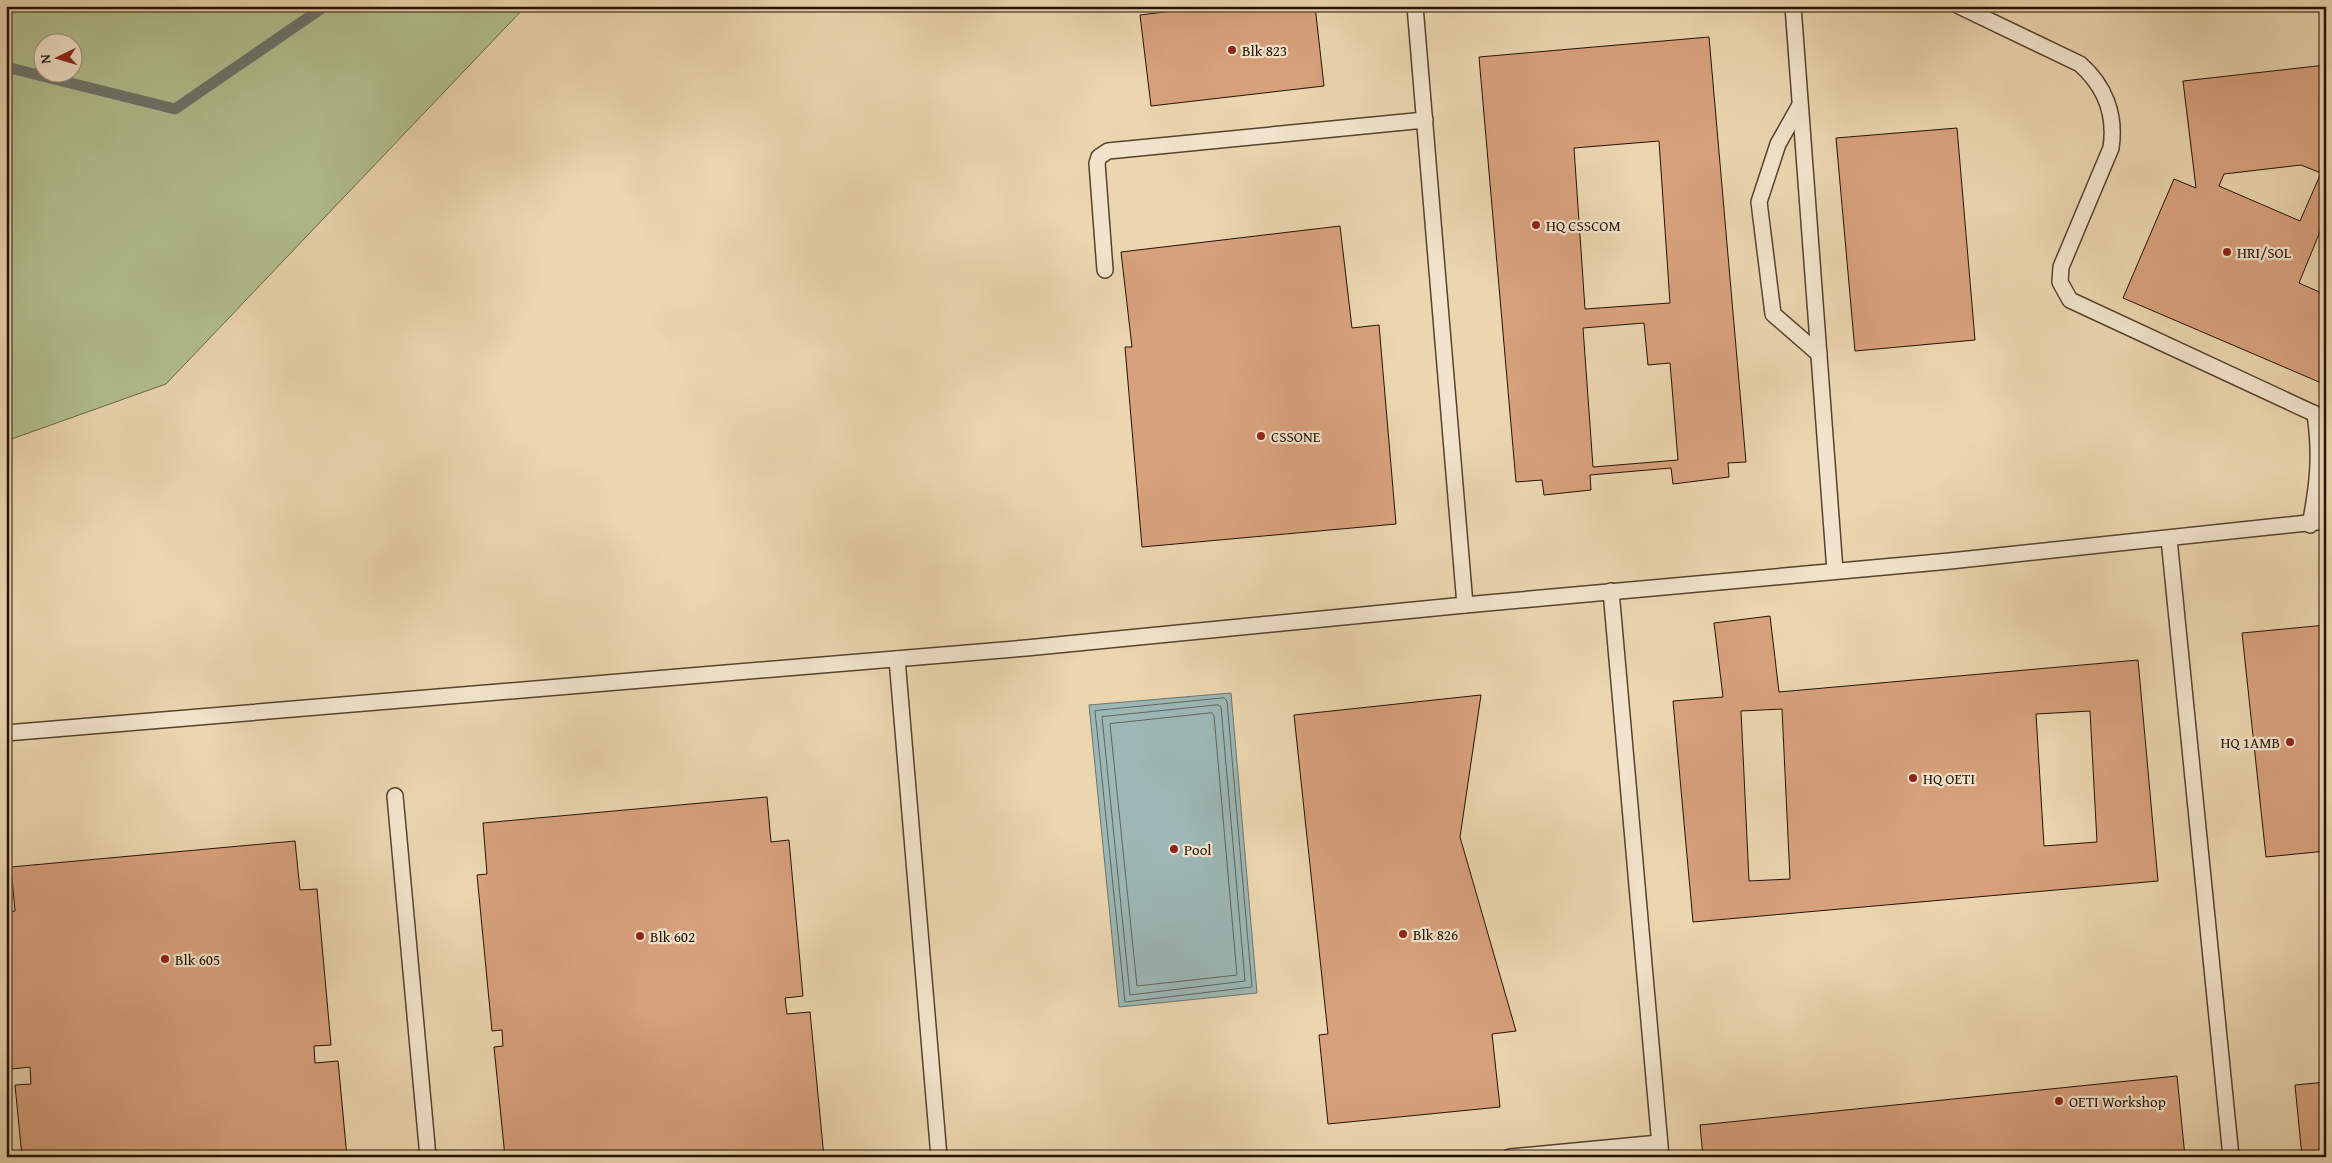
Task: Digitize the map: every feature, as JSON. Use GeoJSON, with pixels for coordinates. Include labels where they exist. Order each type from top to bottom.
{"type":"FeatureCollection","features":[{"type":"Feature","properties":{"kind":"lane"},"geometry":{"type":"LineString","coordinates":[[1415,6],[1465,605]]}},
{"type":"Feature","properties":{"kind":"lane"},"geometry":{"type":"LineString","coordinates":[[1793,6],[1835,571]]}},
{"type":"Feature","properties":{"kind":"lane"},"geometry":{"type":"LineString","coordinates":[[1959,6],[2080,64],[2094,77],[2104,95],[2114,131],[2111,148],[2061,267],[2060,282],[2070,300],[2320,417],[2318,482],[2310,525]]}},
{"type":"Feature","properties":{"kind":"lane"},"geometry":{"type":"LineString","coordinates":[[1800,105],[1778,144],[1759,202],[1774,314],[1819,354]]}},
{"type":"Feature","properties":{"kind":"lane"},"geometry":{"type":"LineString","coordinates":[[1105,270],[1097,163],[1099,157],[1108,151],[1425,120]]}},
{"type":"Feature","properties":{"kind":"lane"},"geometry":{"type":"LineString","coordinates":[[6,733],[897,659],[2169,539],[2310,525],[2326,521]]}},
{"type":"Feature","properties":{"kind":"lane"},"geometry":{"type":"LineString","coordinates":[[2169,539],[2231,1157]]}},
{"type":"Feature","properties":{"kind":"lane"},"geometry":{"type":"LineString","coordinates":[[1510,1157],[1660,1150],[1611,591]]}},
{"type":"Feature","properties":{"kind":"lane"},"geometry":{"type":"LineString","coordinates":[[897,659],[940,1157]]}},
{"type":"Feature","properties":{"kind":"lane"},"geometry":{"type":"LineString","coordinates":[[395,796],[428,1157]]}},
{"type":"Feature","properties":{"kind":"green space"},"geometry":{"type":"Polygon","coordinates":[[[6,6],[526,6],[166,384],[6,441],[6,6]]]}},
{"type":"Feature","properties":{"kind":"water","name":"Pool"},"geometry":{"type":"Polygon","coordinates":[[[1231,693],[1257,993],[1119,1007],[1089,705],[1231,693]]]}},
{"type":"Feature","properties":{"kind":"building","name":"Blk 823"},"geometry":{"type":"Polygon","coordinates":[[[1212,6],[1315,6],[1324,86],[1151,106],[1140,15],[1212,6]]]}},
{"type":"Feature","properties":{"kind":"building","name":"HQ CSSCOM"},"geometry":{"type":"Polygon","coordinates":[[[1709,37],[1746,462],[1728,463],[1729,477],[1673,484],[1671,468],[1590,475],[1591,490],[1544,495],[1542,480],[1516,482],[1479,57],[1709,37]],[[1659,141],[1574,148],[1585,309],[1670,303],[1659,141]],[[1644,323],[1583,328],[1593,467],[1678,460],[1670,363],[1648,365],[1644,323]]]}},
{"type":"Feature","properties":{"kind":"building","name":"HRI/SOL"},"geometry":{"type":"Polygon","coordinates":[[[2326,65],[2326,217],[2299,283],[2326,295],[2326,385],[2123,298],[2174,179],[2196,188],[2183,81],[2326,65]],[[2301,165],[2224,174],[2219,186],[2300,221],[2321,173],[2301,165]]]}},
{"type":"Feature","properties":{"kind":"building"},"geometry":{"type":"Polygon","coordinates":[[[1957,128],[1975,340],[1855,351],[1836,138],[1957,128]]]}},
{"type":"Feature","properties":{"kind":"building","name":"CSSONE"},"geometry":{"type":"Polygon","coordinates":[[[1340,226],[1352,328],[1379,325],[1396,524],[1142,547],[1125,347],[1132,347],[1121,252],[1340,226]]]}},
{"type":"Feature","properties":{"kind":"building","name":"HQ OETI"},"geometry":{"type":"Polygon","coordinates":[[[1770,616],[1779,692],[2138,660],[2158,881],[1693,922],[1673,701],[1723,697],[1714,623],[1770,616]],[[1782,709],[1741,711],[1749,881],[1790,879],[1782,709]],[[2090,711],[2036,714],[2044,846],[2097,842],[2090,711]]]}},
{"type":"Feature","properties":{"kind":"building","name":"HQ 1AMB"},"geometry":{"type":"Polygon","coordinates":[[[2326,625],[2326,851],[2266,857],[2242,633],[2326,625]]]}},
{"type":"Feature","properties":{"kind":"building","name":"Blk 826"},"geometry":{"type":"Polygon","coordinates":[[[1481,695],[1460,837],[1516,1031],[1492,1034],[1500,1107],[1328,1124],[1319,1035],[1328,1034],[1294,715],[1481,695]]]}},
{"type":"Feature","properties":{"kind":"building","name":"Blk 602"},"geometry":{"type":"Polygon","coordinates":[[[767,797],[771,842],[789,840],[803,996],[785,998],[787,1014],[810,1012],[824,1157],[505,1157],[494,1047],[503,1046],[502,1030],[492,1031],[477,875],[487,874],[483,823],[767,797]]]}},
{"type":"Feature","properties":{"kind":"building","name":"Blk 605"},"geometry":{"type":"Polygon","coordinates":[[[295,841],[300,890],[317,889],[331,1045],[314,1046],[315,1063],[338,1061],[347,1157],[22,1157],[15,1085],[31,1084],[30,1067],[12,1069],[6,1006],[6,912],[15,911],[11,867],[295,841]]]}},
{"type":"Feature","properties":{"kind":"building","name":"OETI Workshop"},"geometry":{"type":"Polygon","coordinates":[[[2177,1076],[2185,1157],[1703,1157],[1700,1125],[2177,1076]]]}},
{"type":"Feature","properties":{"kind":"building"},"geometry":{"type":"Polygon","coordinates":[[[2326,1082],[2326,1157],[2302,1157],[2295,1085],[2326,1082]]]}},
{"type":"Feature","properties":{"kind":"waterway"},"geometry":{"type":"LineString","coordinates":[[6,67],[175,109],[325,6]]}},
{"type":"Feature","properties":{"kind":"place","name":"Blk 823"},"geometry":{"type":"Point","coordinates":[1232,50]}},
{"type":"Feature","properties":{"kind":"place","name":"HQ CSSCOM"},"geometry":{"type":"Point","coordinates":[1536,225]}},
{"type":"Feature","properties":{"kind":"place","name":"HRI/SOL"},"geometry":{"type":"Point","coordinates":[2227,252]}},
{"type":"Feature","properties":{"kind":"place","name":"CSSONE"},"geometry":{"type":"Point","coordinates":[1261,436]}},
{"type":"Feature","properties":{"kind":"place","name":"HQ 1AMB"},"geometry":{"type":"Point","coordinates":[2290,742]}},
{"type":"Feature","properties":{"kind":"place","name":"HQ OETI"},"geometry":{"type":"Point","coordinates":[1913,778]}},
{"type":"Feature","properties":{"kind":"place","name":"Pool"},"geometry":{"type":"Point","coordinates":[1174,849]}},
{"type":"Feature","properties":{"kind":"place","name":"Blk 826"},"geometry":{"type":"Point","coordinates":[1403,934]}},
{"type":"Feature","properties":{"kind":"place","name":"Blk 602"},"geometry":{"type":"Point","coordinates":[640,936]}},
{"type":"Feature","properties":{"kind":"place","name":"Blk 605"},"geometry":{"type":"Point","coordinates":[165,959]}},
{"type":"Feature","properties":{"kind":"place","name":"OETI Workshop"},"geometry":{"type":"Point","coordinates":[2059,1101]}}]}
